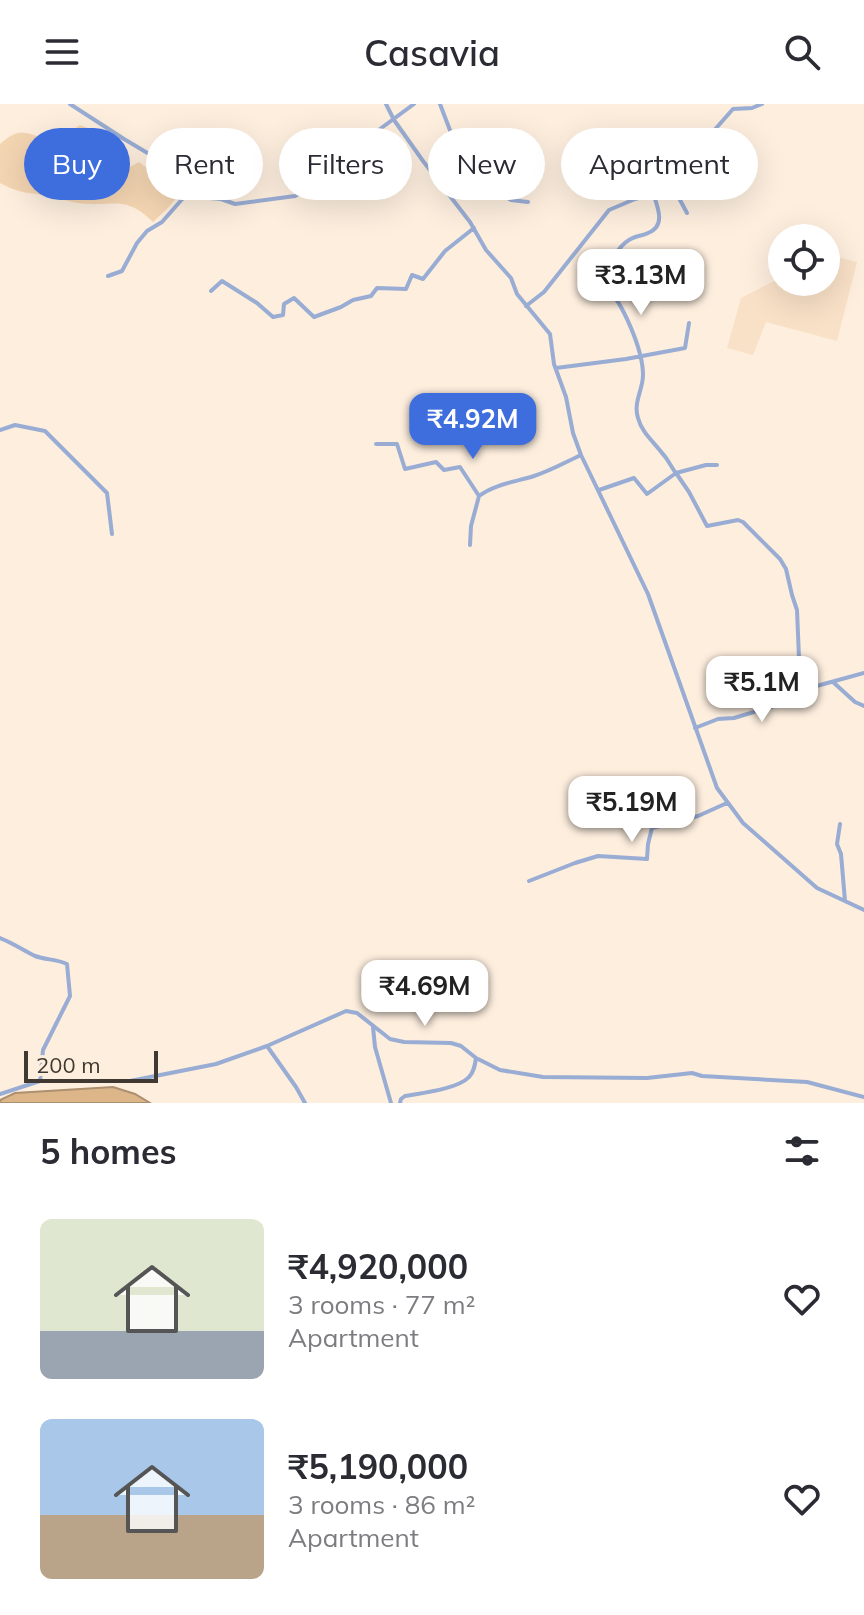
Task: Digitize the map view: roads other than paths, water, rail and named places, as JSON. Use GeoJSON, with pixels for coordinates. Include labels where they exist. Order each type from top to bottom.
{"type":"FeatureCollection","features":[{"type":"Feature","properties":{"kind":"street"},"geometry":{"type":"LineString","coordinates":[[70,104],[146,152]]}},
{"type":"Feature","properties":{"kind":"street"},"geometry":{"type":"LineString","coordinates":[[386,104],[393,119],[474,228],[486,250],[511,278],[517,294],[550,334],[556,368],[581,455],[648,594],[717,788],[743,823],[817,888],[864,910]]}},
{"type":"Feature","properties":{"kind":"street"},"geometry":{"type":"LineString","coordinates":[[224,200],[235,204],[295,196],[317,185],[340,162],[414,104]]}},
{"type":"Feature","properties":{"kind":"street"},"geometry":{"type":"LineString","coordinates":[[440,104],[456,146],[471,167],[504,196],[528,202]]}},
{"type":"Feature","properties":{"kind":"street"},"geometry":{"type":"LineString","coordinates":[[716,128],[733,109],[762,104]]}},
{"type":"Feature","properties":{"kind":"street"},"geometry":{"type":"LineString","coordinates":[[108,276],[122,271],[147,231],[162,222],[181,200]]}},
{"type":"Feature","properties":{"kind":"street"},"geometry":{"type":"LineString","coordinates":[[526,306],[544,292],[609,210],[635,200]]}},
{"type":"Feature","properties":{"kind":"street"},"geometry":{"type":"LineString","coordinates":[[656,200],[660,221],[653,232],[627,240],[605,274],[605,285],[622,308],[643,373],[637,417],[645,434],[665,456],[689,492],[707,526],[738,520],[743,522],[780,559],[786,569],[797,610],[799,658],[808,690]]}},
{"type":"Feature","properties":{"kind":"street"},"geometry":{"type":"LineString","coordinates":[[680,200],[687,213]]}},
{"type":"Feature","properties":{"kind":"street"},"geometry":{"type":"LineString","coordinates":[[211,291],[222,281],[273,317],[283,315],[284,304],[294,298],[314,317],[353,300],[371,296],[377,288],[406,289],[412,275],[423,279],[445,251],[474,228]]}},
{"type":"Feature","properties":{"kind":"street"},"geometry":{"type":"LineString","coordinates":[[556,368],[685,348],[689,323]]}},
{"type":"Feature","properties":{"kind":"street"},"geometry":{"type":"LineString","coordinates":[[0,430],[15,425],[45,431],[107,493],[112,534]]}},
{"type":"Feature","properties":{"kind":"street"},"geometry":{"type":"LineString","coordinates":[[376,444],[397,444],[405,469],[436,462],[444,470],[460,467],[479,496]]}},
{"type":"Feature","properties":{"kind":"street"},"geometry":{"type":"LineString","coordinates":[[470,545],[471,526],[479,496],[581,455]]}},
{"type":"Feature","properties":{"kind":"street"},"geometry":{"type":"LineString","coordinates":[[599,490],[634,478],[647,494],[676,473],[717,465]]}},
{"type":"Feature","properties":{"kind":"street"},"geometry":{"type":"LineString","coordinates":[[695,728],[718,719],[734,718],[784,703],[808,690],[864,673]]}},
{"type":"Feature","properties":{"kind":"street"},"geometry":{"type":"LineString","coordinates":[[833,682],[864,706]]}},
{"type":"Feature","properties":{"kind":"street"},"geometry":{"type":"LineString","coordinates":[[529,881],[598,856],[647,859],[652,828],[698,816],[727,803]]}},
{"type":"Feature","properties":{"kind":"street"},"geometry":{"type":"LineString","coordinates":[[840,824],[837,844],[841,854],[845,901]]}},
{"type":"Feature","properties":{"kind":"street"},"geometry":{"type":"LineString","coordinates":[[0,938],[38,957],[67,964],[70,996],[43,1050],[40,1081]]}},
{"type":"Feature","properties":{"kind":"street"},"geometry":{"type":"LineString","coordinates":[[0,1094],[40,1081],[130,1081],[216,1064],[267,1046],[346,1011],[357,1013],[390,1039],[451,1043],[500,1070],[543,1077],[647,1078],[692,1073],[807,1082],[864,1097]]}},
{"type":"Feature","properties":{"kind":"street"},"geometry":{"type":"LineString","coordinates":[[373,1027],[375,1047],[391,1103]]}},
{"type":"Feature","properties":{"kind":"street"},"geometry":{"type":"LineString","coordinates":[[267,1046],[305,1103]]}},
{"type":"Feature","properties":{"kind":"street"},"geometry":{"type":"LineString","coordinates":[[400,1103],[405,1096],[446,1088],[467,1080],[472,1075],[476,1058]]}}]}
